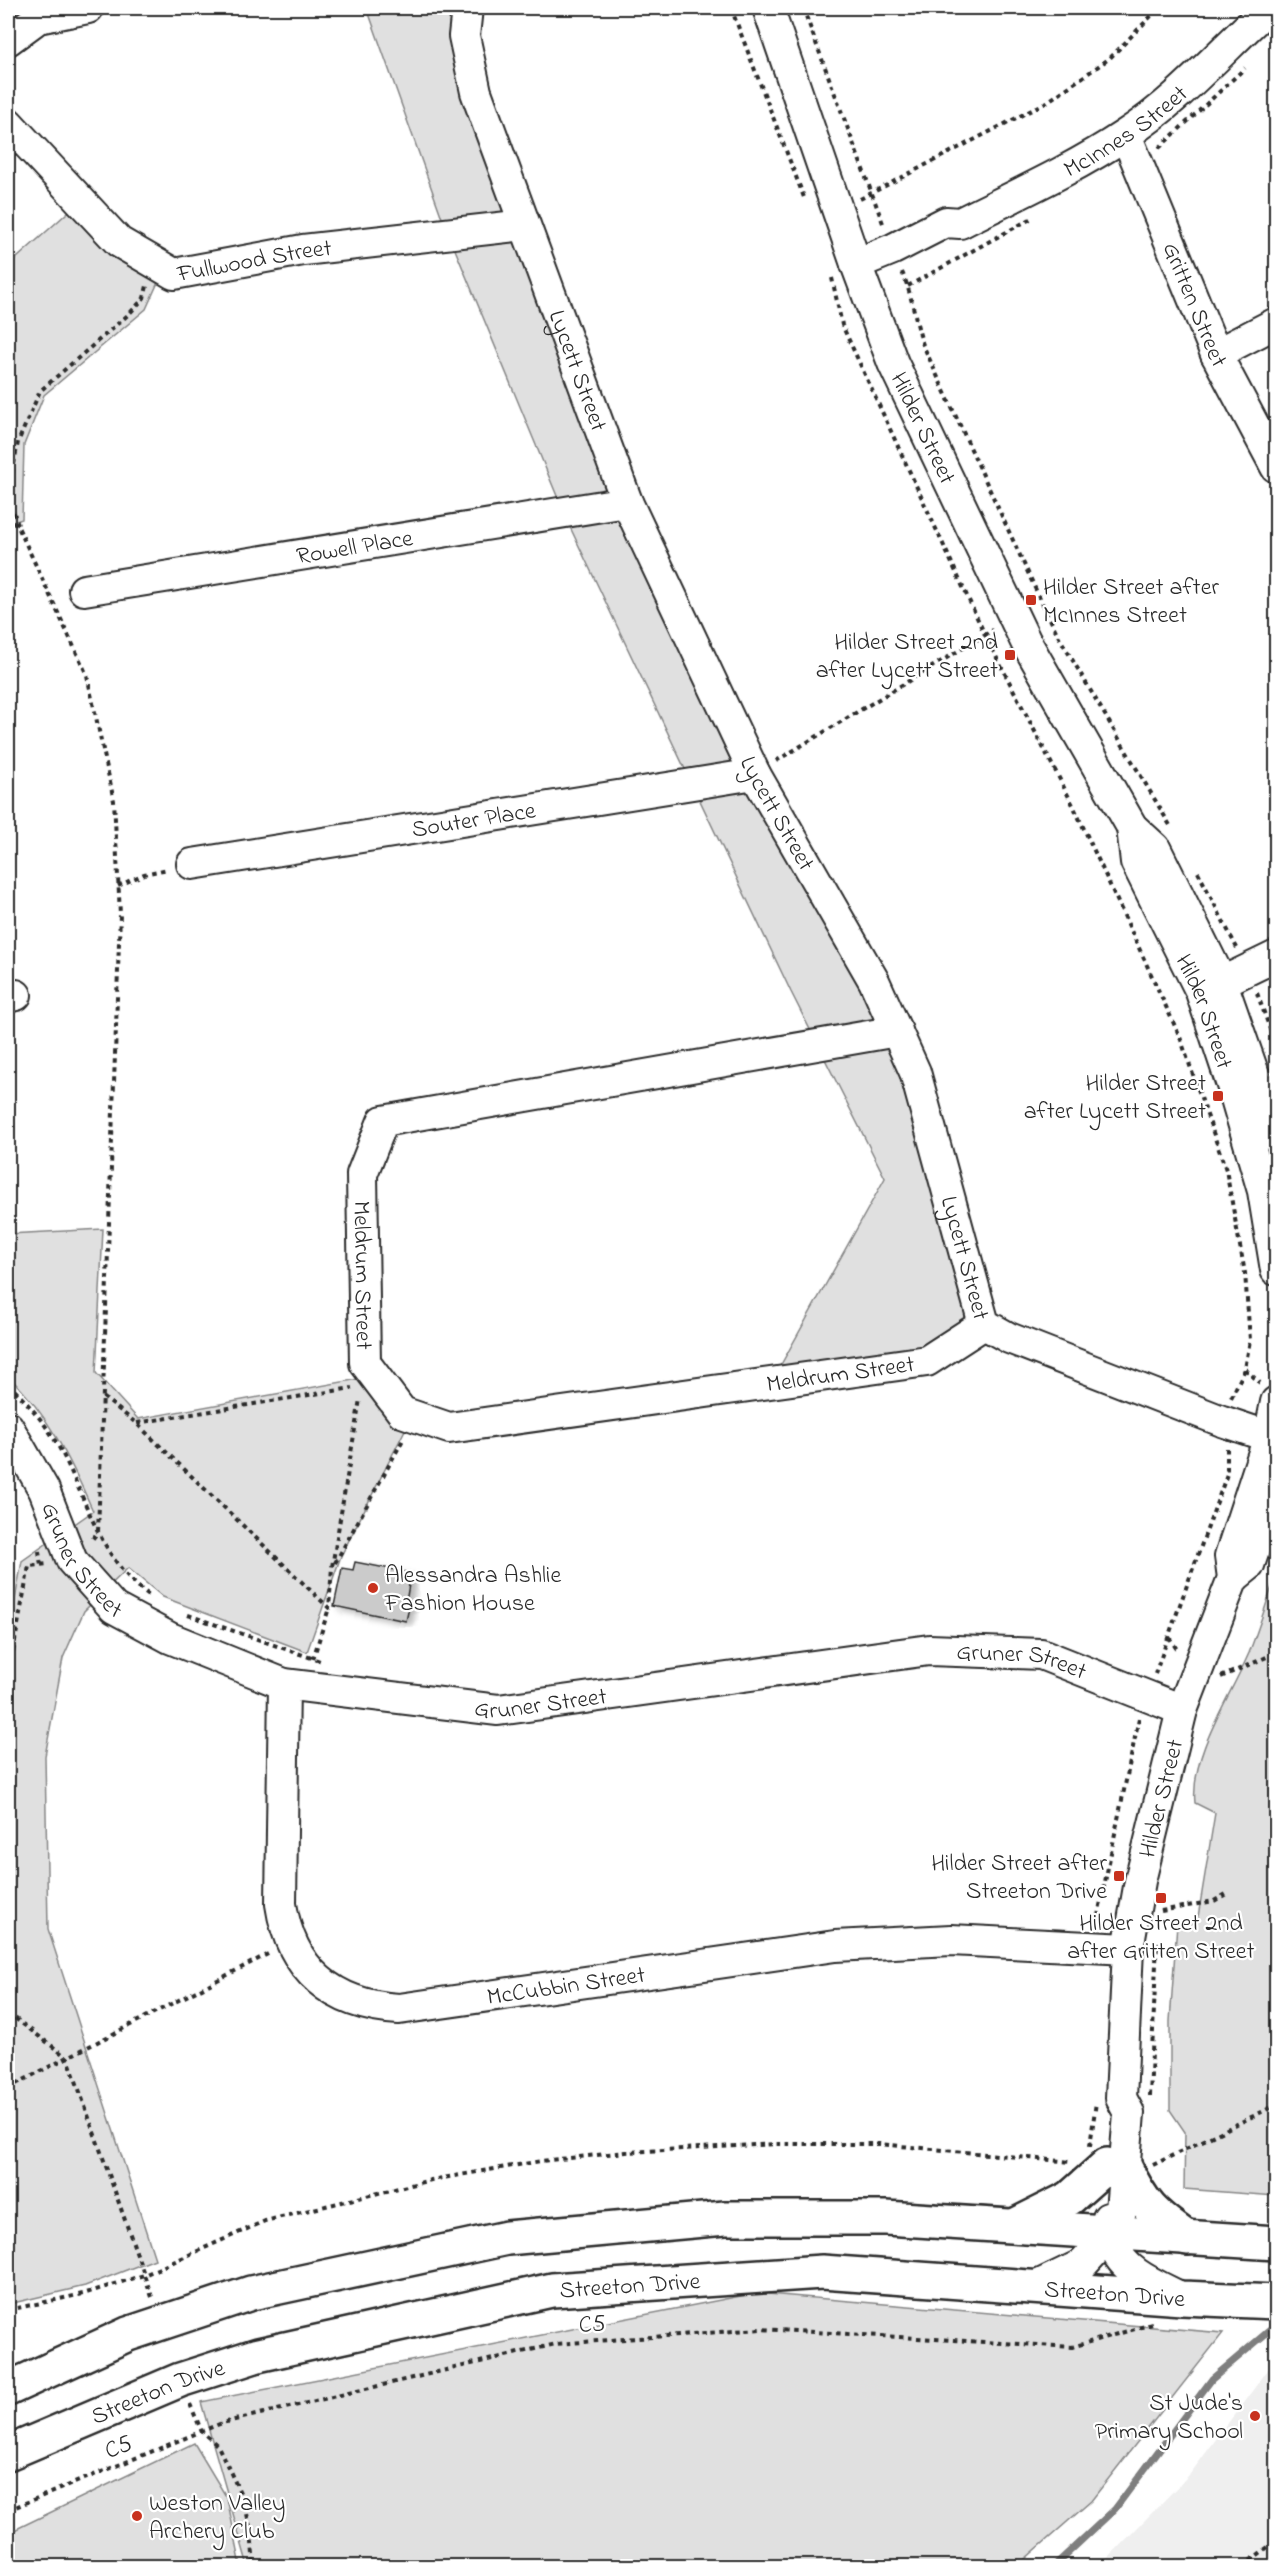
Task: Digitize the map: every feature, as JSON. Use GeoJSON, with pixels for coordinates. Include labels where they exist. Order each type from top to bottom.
{"type":"FeatureCollection","features":[{"type":"Feature","properties":{"kind":"main road"},"geometry":{"type":"LineString","coordinates":[[1012,2227],[1132,2164],[1143,2203],[1155,2215],[1187,2238]]}},
{"type":"Feature","properties":{"kind":"main road"},"geometry":{"type":"LineString","coordinates":[[8,2389],[128,2334],[251,2293],[507,2238],[725,2218],[886,2218],[1276,2243]]}},
{"type":"Feature","properties":{"kind":"main road","name":"Streeton Drive"},"geometry":{"type":"LineString","coordinates":[[8,2453],[180,2380],[258,2355],[552,2290],[822,2272],[1182,2298],[1276,2302]]}},
{"type":"Feature","properties":{"kind":"street"},"geometry":{"type":"LineString","coordinates":[[8,40],[38,18],[88,8]]}},
{"type":"Feature","properties":{"kind":"street","name":"Lycett Street"},"geometry":{"type":"LineString","coordinates":[[467,8],[464,36],[476,92],[627,502],[755,774],[873,981],[897,1030],[915,1072],[984,1324],[1009,1338],[1222,1421],[1273,1438]]}},
{"type":"Feature","properties":{"kind":"street","name":"Hilder Street"},"geometry":{"type":"LineString","coordinates":[[768,8],[893,363],[1029,648],[1132,827],[1136,862],[1224,982],[1276,1137]]}},
{"type":"Feature","properties":{"kind":"street","name":"McInnes Street"},"geometry":{"type":"LineString","coordinates":[[860,274],[893,249],[946,222],[960,223],[1044,181],[1126,135],[1167,102],[1268,8]]}},
{"type":"Feature","properties":{"kind":"street","name":"Fullwood Street"},"geometry":{"type":"LineString","coordinates":[[8,123],[119,242],[174,274],[303,250],[524,225]]}},
{"type":"Feature","properties":{"kind":"street","name":"Gritten Street"},"geometry":{"type":"LineString","coordinates":[[1126,135],[1216,354],[1276,467]]}},
{"type":"Feature","properties":{"kind":"street"},"geometry":{"type":"LineString","coordinates":[[1216,354],[1276,323]]}},
{"type":"Feature","properties":{"kind":"street","name":"Rowell Place"},"geometry":{"type":"LineString","coordinates":[[84,590],[627,502]]}},
{"type":"Feature","properties":{"kind":"street","name":"Souter Place"},"geometry":{"type":"LineString","coordinates":[[192,864],[755,774]]}},
{"type":"Feature","properties":{"kind":"street"},"geometry":{"type":"LineString","coordinates":[[1224,982],[1276,956]]}},
{"type":"Feature","properties":{"kind":"street","name":"Hilder Street"},"geometry":{"type":"LineString","coordinates":[[1224,982],[1276,1270]]}},
{"type":"Feature","properties":{"kind":"street","name":"Meldrum Street"},"geometry":{"type":"LineString","coordinates":[[897,1030],[383,1121],[362,1174],[364,1363],[371,1384],[402,1412],[449,1428],[927,1360],[984,1324]]}},
{"type":"Feature","properties":{"kind":"street","name":"Hilder Street"},"geometry":{"type":"LineString","coordinates":[[1182,2298],[1146,2279],[1127,2264],[1114,2248],[1106,2207],[1132,2164],[1113,2109],[1136,2098],[1128,1949],[1140,1881],[1182,1710],[1233,1578],[1230,1556],[1273,1438],[1276,1402]]}},
{"type":"Feature","properties":{"kind":"street","name":"Gruner Street"},"geometry":{"type":"LineString","coordinates":[[8,1427],[44,1490],[72,1561],[114,1608],[170,1638],[284,1684],[498,1710],[928,1650],[1041,1654],[1151,1679],[1182,1710]]}},
{"type":"Feature","properties":{"kind":"street","name":"Hilder Street"},"geometry":{"type":"LineString","coordinates":[[1233,1578],[1249,1565],[1276,1485]]}},
{"type":"Feature","properties":{"kind":"street","name":"McCubbin Street"},"geometry":{"type":"LineString","coordinates":[[284,1684],[281,1904],[290,1943],[302,1964],[339,1994],[372,2007],[399,2009],[835,1946],[951,1940],[1128,1949]]}},
{"type":"Feature","properties":{"kind":"street"},"geometry":{"type":"LineString","coordinates":[[1035,2287],[1083,2264],[1111,2233]]}},
{"type":"Feature","properties":{"kind":"path"},"geometry":{"type":"LineString","coordinates":[[803,8],[871,195],[1047,102],[1110,58],[1159,8]]}},
{"type":"Feature","properties":{"kind":"path"},"geometry":{"type":"LineString","coordinates":[[8,1678],[29,1566],[72,1561],[99,1532],[120,914],[114,801],[87,675],[19,529],[8,496],[18,442],[40,391],[144,298],[152,262]]}},
{"type":"Feature","properties":{"kind":"path"},"geometry":{"type":"LineString","coordinates":[[908,285],[913,316],[923,345],[1041,601],[1059,637],[1174,831]]}},
{"type":"Feature","properties":{"kind":"path"},"geometry":{"type":"LineString","coordinates":[[8,514],[19,529]]}},
{"type":"Feature","properties":{"kind":"path"},"geometry":{"type":"LineString","coordinates":[[755,774],[1041,601]]}},
{"type":"Feature","properties":{"kind":"path"},"geometry":{"type":"LineString","coordinates":[[985,634],[1073,805],[1180,1037],[1226,1170],[1245,1273],[1250,1340],[1245,1369],[1222,1421],[1227,1440],[1227,1474],[1136,1725],[1105,1872]]}},
{"type":"Feature","properties":{"kind":"path"},"geometry":{"type":"LineString","coordinates":[[118,886],[144,874],[192,864]]}},
{"type":"Feature","properties":{"kind":"path"},"geometry":{"type":"LineString","coordinates":[[1196,870],[1224,982],[1276,1046]]}},
{"type":"Feature","properties":{"kind":"path"},"geometry":{"type":"LineString","coordinates":[[8,1384],[37,1415],[54,1438],[99,1532],[127,1576],[160,1602]]}},
{"type":"Feature","properties":{"kind":"path"},"geometry":{"type":"LineString","coordinates":[[136,1423],[371,1384],[332,1567],[329,1608],[313,1659]]}},
{"type":"Feature","properties":{"kind":"path"},"geometry":{"type":"LineString","coordinates":[[103,1397],[136,1423],[329,1608]]}},
{"type":"Feature","properties":{"kind":"path"},"geometry":{"type":"LineString","coordinates":[[332,1567],[416,1416]]}},
{"type":"Feature","properties":{"kind":"path"},"geometry":{"type":"LineString","coordinates":[[179,1612],[324,1662]]}},
{"type":"Feature","properties":{"kind":"path"},"geometry":{"type":"LineString","coordinates":[[1169,1636],[1181,1656]]}},
{"type":"Feature","properties":{"kind":"path"},"geometry":{"type":"LineString","coordinates":[[1221,1677],[1276,1653]]}},
{"type":"Feature","properties":{"kind":"path"},"geometry":{"type":"LineString","coordinates":[[1217,1688],[1225,1666]]}},
{"type":"Feature","properties":{"kind":"path"},"geometry":{"type":"LineString","coordinates":[[1160,1900],[1158,1912],[1214,1901],[1228,1893]]}},
{"type":"Feature","properties":{"kind":"path"},"geometry":{"type":"LineString","coordinates":[[1136,2098],[1157,1935]]}},
{"type":"Feature","properties":{"kind":"path"},"geometry":{"type":"LineString","coordinates":[[8,2088],[290,1943]]}},
{"type":"Feature","properties":{"kind":"path"},"geometry":{"type":"LineString","coordinates":[[8,2013],[68,2058],[156,2307]]}},
{"type":"Feature","properties":{"kind":"path"},"geometry":{"type":"LineString","coordinates":[[8,2310],[83,2294],[144,2275],[265,2221],[431,2180],[541,2161],[626,2152],[775,2144],[879,2144],[1132,2164],[1276,2105]]}},
{"type":"Feature","properties":{"kind":"path","name":"C5"},"geometry":{"type":"LineString","coordinates":[[8,2510],[222,2423],[556,2344],[761,2329],[1072,2348],[1155,2323]]}},
{"type":"Feature","properties":{"kind":"path"},"geometry":{"type":"LineString","coordinates":[[193,2415],[201,2432],[218,2446],[244,2501],[251,2531],[254,2566]]}},
{"type":"Feature","properties":{"kind":"path"},"geometry":{"type":"LineString","coordinates":[[1243,2566],[1276,2541]]}},
{"type":"Feature","properties":{"kind":"shaded area"},"geometry":{"type":"Polygon","coordinates":[[[367,8],[461,8],[520,234],[900,1065],[978,1324],[920,1350],[778,1370],[885,1178],[791,992],[569,525],[442,218],[367,8]]]}},
{"type":"Feature","properties":{"kind":"shaded area"},"geometry":{"type":"Polygon","coordinates":[[[76,205],[160,278],[146,309],[44,395],[24,445],[22,519],[8,524],[8,266],[76,205]]]}},
{"type":"Feature","properties":{"kind":"shaded area"},"geometry":{"type":"Polygon","coordinates":[[[103,1229],[96,1373],[138,1419],[364,1378],[408,1424],[341,1556],[307,1652],[163,1597],[128,1568],[84,1611],[63,1658],[45,1756],[48,1929],[155,2259],[85,2286],[13,2303],[8,2244],[8,1638],[22,1561],[93,1511],[67,1456],[47,1422],[8,1376],[8,1234],[103,1229]]]}},
{"type":"Feature","properties":{"kind":"shaded area"},"geometry":{"type":"Polygon","coordinates":[[[1276,1575],[1276,2196],[1184,2189],[1185,2132],[1170,2110],[1170,2021],[1177,1924],[1197,1923],[1215,1813],[1195,1803],[1195,1785],[1199,1766],[1213,1726],[1249,1653],[1276,1575]]]}},
{"type":"Feature","properties":{"kind":"shaded area"},"geometry":{"type":"Polygon","coordinates":[[[756,2293],[1223,2333],[1091,2501],[1017,2566],[248,2566],[201,2402],[756,2293]]]}},
{"type":"Feature","properties":{"kind":"shaded area","name":"St Jude's Primary School"},"geometry":{"type":"Polygon","coordinates":[[[1276,2359],[1276,2566],[1100,2566],[1190,2474],[1276,2359]]]}},
{"type":"Feature","properties":{"kind":"shaded area","name":"Weston Valley Archery Club"},"geometry":{"type":"Polygon","coordinates":[[[194,2443],[227,2498],[241,2566],[8,2566],[8,2533],[194,2443]]]}},
{"type":"Feature","properties":{"kind":"building","name":"Alessandra Ashlie Fashion House"},"geometry":{"type":"Polygon","coordinates":[[[355,1562],[411,1573],[406,1602],[410,1603],[406,1621],[334,1606],[342,1568],[353,1570],[355,1562]]]}},
{"type":"Feature","properties":{"kind":"waterway"},"geometry":{"type":"LineString","coordinates":[[1054,2566],[1115,2509],[1212,2379],[1276,2325]]}},
{"type":"Feature","properties":{"kind":"place","name":"Hilder Street after McInnes Street"},"geometry":{"type":"Point","coordinates":[1031,600]}},
{"type":"Feature","properties":{"kind":"place","name":"Hilder Street 2nd after Lycett Street"},"geometry":{"type":"Point","coordinates":[1010,655]}},
{"type":"Feature","properties":{"kind":"place","name":"Hilder Street after Lycett Street"},"geometry":{"type":"Point","coordinates":[1218,1096]}},
{"type":"Feature","properties":{"kind":"place","name":"Alessandra Ashlie Fashion House"},"geometry":{"type":"Point","coordinates":[373,1588]}},
{"type":"Feature","properties":{"kind":"place","name":"Hilder Street after Streeton Drive"},"geometry":{"type":"Point","coordinates":[1119,1876]}},
{"type":"Feature","properties":{"kind":"place","name":"Hilder Street 2nd after Gritten Street"},"geometry":{"type":"Point","coordinates":[1161,1898]}},
{"type":"Feature","properties":{"kind":"place","name":"St Jude's Primary School"},"geometry":{"type":"Point","coordinates":[1255,2416]}},
{"type":"Feature","properties":{"kind":"place","name":"Weston Valley Archery Club"},"geometry":{"type":"Point","coordinates":[137,2516]}}]}
